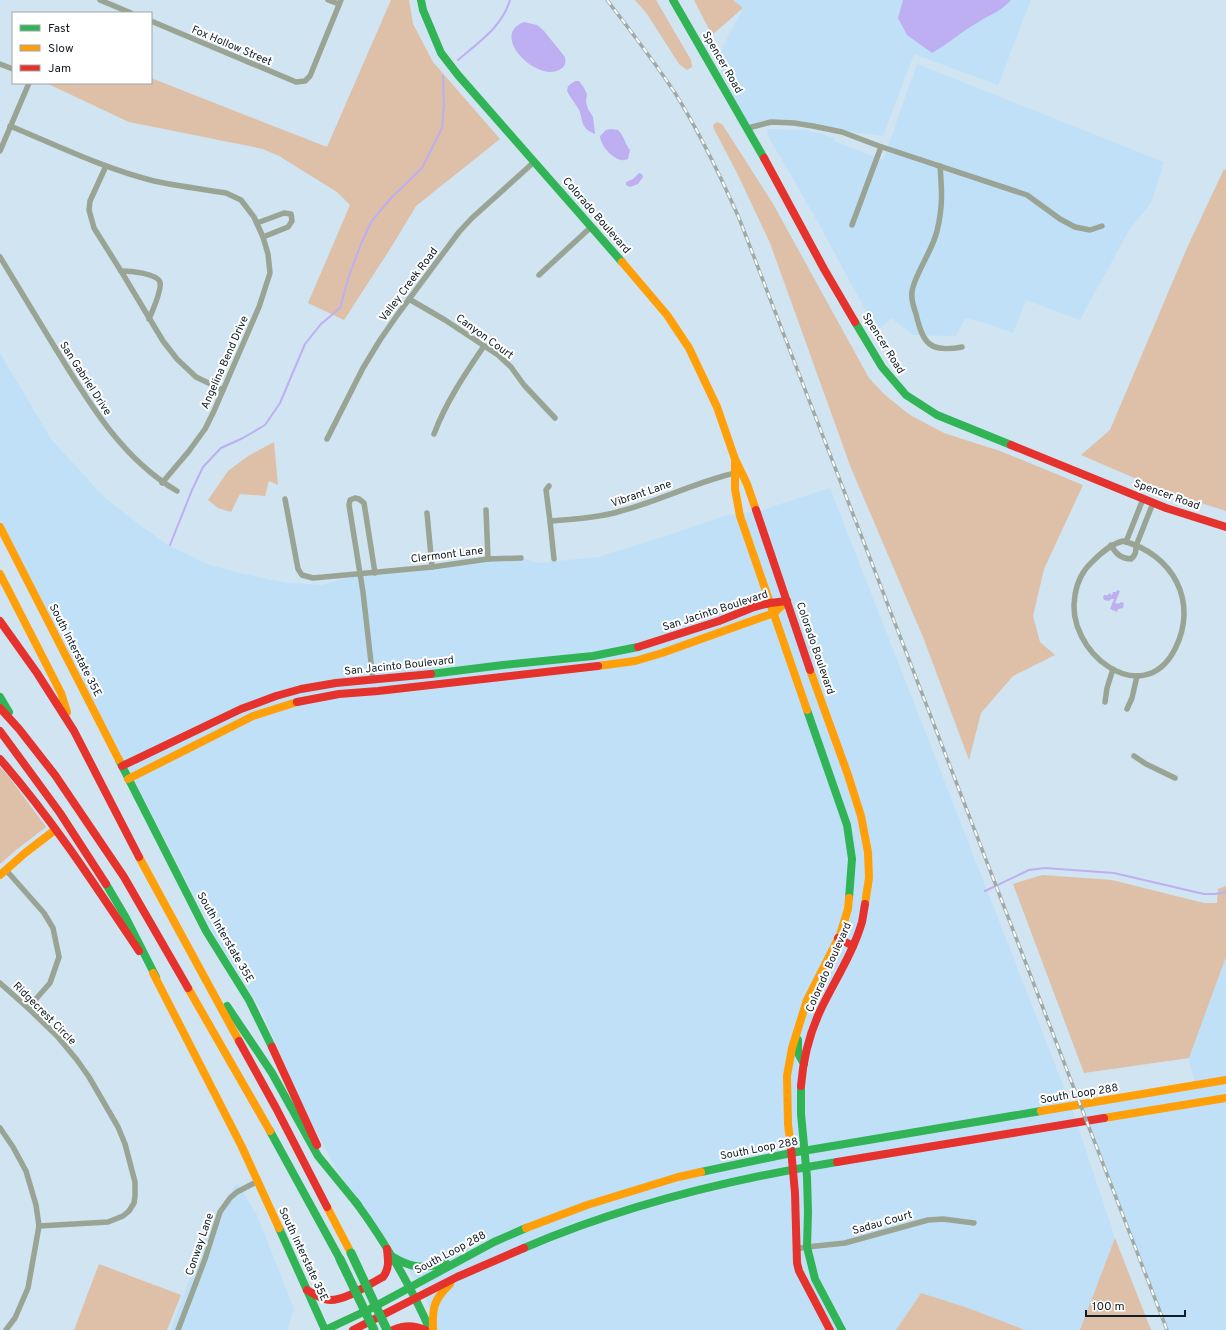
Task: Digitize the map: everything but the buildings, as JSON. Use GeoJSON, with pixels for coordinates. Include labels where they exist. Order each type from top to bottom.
{"type":"FeatureCollection","features":[{"type":"Feature","properties":{"kind":"main road","name":"Colorado Boulevard"},"geometry":{"type":"LineString","coordinates":[[421,0],[423,10],[441,53],[458,75],[651,295],[667,314],[690,348],[706,380],[747,484],[861,816],[868,852],[869,878],[862,922],[853,946],[821,1009],[811,1035],[801,1084],[801,1114],[805,1151],[808,1212],[807,1247],[815,1279],[842,1330]]}},
{"type":"Feature","properties":{"kind":"main road","name":"Spencer Road"},"geometry":{"type":"LineString","coordinates":[[673,0],[748,128],[828,276],[882,367],[906,395],[937,415],[1153,503],[1226,527]]}},
{"type":"Feature","properties":{"kind":"main road","name":"Colorado Boulevard"},"geometry":{"type":"LineString","coordinates":[[736,459],[736,502],[741,522],[747,535],[847,825],[850,845],[852,868],[850,898],[845,918],[838,938],[807,1000],[792,1048],[786,1092],[795,1193],[797,1263],[799,1271],[830,1330]]}},
{"type":"Feature","properties":{"kind":"main road","name":"South Interstate 35E"},"geometry":{"type":"LineString","coordinates":[[0,527],[206,931],[252,1007],[315,1141],[338,1179],[387,1247],[432,1330]]}},
{"type":"Feature","properties":{"kind":"main road"},"geometry":{"type":"LineString","coordinates":[[0,574],[61,693],[74,731]]}},
{"type":"Feature","properties":{"kind":"main road","name":"San Jacinto Boulevard"},"geometry":{"type":"LineString","coordinates":[[122,766],[241,709],[276,696],[301,689],[336,683],[418,676],[527,662],[593,656],[632,648],[692,630],[770,603],[787,602]]}},
{"type":"Feature","properties":{"kind":"main road","name":"San Jacinto Boulevard"},"geometry":{"type":"LineString","coordinates":[[128,779],[241,721],[279,707],[304,700],[339,694],[388,690],[635,661],[691,643],[774,613],[787,602]]}},
{"type":"Feature","properties":{"kind":"main road"},"geometry":{"type":"LineString","coordinates":[[0,621],[74,731],[152,881],[276,1108],[351,1253],[387,1330]]}},
{"type":"Feature","properties":{"kind":"main road"},"geometry":{"type":"LineString","coordinates":[[692,630],[700,639]]}},
{"type":"Feature","properties":{"kind":"main road"},"geometry":{"type":"LineString","coordinates":[[691,643],[692,630]]}},
{"type":"Feature","properties":{"kind":"main road"},"geometry":{"type":"LineString","coordinates":[[527,662],[528,674]]}},
{"type":"Feature","properties":{"kind":"main road"},"geometry":{"type":"LineString","coordinates":[[386,679],[388,690]]}},
{"type":"Feature","properties":{"kind":"main road"},"geometry":{"type":"LineString","coordinates":[[373,680],[378,691]]}},
{"type":"Feature","properties":{"kind":"main road"},"geometry":{"type":"LineString","coordinates":[[276,696],[279,707]]}},
{"type":"Feature","properties":{"kind":"main road"},"geometry":{"type":"LineString","coordinates":[[0,697],[19,729]]}},
{"type":"Feature","properties":{"kind":"main road"},"geometry":{"type":"LineString","coordinates":[[0,708],[19,729],[55,775],[124,877],[250,1095],[340,1259],[374,1330]]}},
{"type":"Feature","properties":{"kind":"main road"},"geometry":{"type":"LineString","coordinates":[[0,731],[39,782],[85,849],[116,901],[156,977]]}},
{"type":"Feature","properties":{"kind":"main road","name":"South Interstate 35E"},"geometry":{"type":"LineString","coordinates":[[0,759],[36,802],[98,889],[156,977],[258,1181],[285,1244],[325,1330]]}},
{"type":"Feature","properties":{"kind":"main road"},"geometry":{"type":"LineString","coordinates":[[3,872],[25,853],[56,830]]}},
{"type":"Feature","properties":{"kind":"main road"},"geometry":{"type":"LineString","coordinates":[[838,938],[853,946]]}},
{"type":"Feature","properties":{"kind":"main road"},"geometry":{"type":"LineString","coordinates":[[193,954],[272,1073],[318,1156],[358,1205]]}},
{"type":"Feature","properties":{"kind":"main road"},"geometry":{"type":"LineString","coordinates":[[804,1064],[799,1058],[796,1047],[808,1008],[807,1000]]}},
{"type":"Feature","properties":{"kind":"main road","name":"South Loop 288"},"geometry":{"type":"LineString","coordinates":[[325,1330],[370,1309],[494,1242],[587,1205],[678,1177],[791,1153],[1226,1080]]}},
{"type":"Feature","properties":{"kind":"main road"},"geometry":{"type":"LineString","coordinates":[[353,1330],[457,1277],[550,1237],[603,1217],[688,1192],[793,1169],[1226,1098]]}},
{"type":"Feature","properties":{"kind":"main road"},"geometry":{"type":"LineString","coordinates":[[597,1202],[603,1217]]}},
{"type":"Feature","properties":{"kind":"main road"},"geometry":{"type":"LineString","coordinates":[[587,1205],[592,1221]]}},
{"type":"Feature","properties":{"kind":"main road"},"geometry":{"type":"LineString","coordinates":[[307,1290],[320,1297],[331,1300],[342,1298],[383,1276],[388,1272],[387,1247]]}},
{"type":"Feature","properties":{"kind":"main road"},"geometry":{"type":"LineString","coordinates":[[393,1257],[409,1266],[418,1267],[428,1267],[460,1260]]}},
{"type":"Feature","properties":{"kind":"main road"},"geometry":{"type":"LineString","coordinates":[[432,1330],[435,1300],[457,1277]]}},
{"type":"Feature","properties":{"kind":"main road"},"geometry":{"type":"LineString","coordinates":[[393,1330],[408,1325],[416,1326],[424,1330]]}},
{"type":"Feature","properties":{"kind":"street"},"geometry":{"type":"LineString","coordinates":[[100,0],[129,12]]}},
{"type":"Feature","properties":{"kind":"street"},"geometry":{"type":"LineString","coordinates":[[328,0],[340,2]]}},
{"type":"Feature","properties":{"kind":"street","name":"Fox Hollow Street"},"geometry":{"type":"LineString","coordinates":[[152,21],[296,82],[306,81],[310,76],[340,2]]}},
{"type":"Feature","properties":{"kind":"street"},"geometry":{"type":"LineString","coordinates":[[0,64],[12,69]]}},
{"type":"Feature","properties":{"kind":"street"},"geometry":{"type":"LineString","coordinates":[[0,151],[29,84]]}},
{"type":"Feature","properties":{"kind":"street"},"geometry":{"type":"LineString","coordinates":[[748,128],[771,122],[794,123],[842,132],[881,147],[1027,195],[1060,219],[1075,227],[1090,230],[1102,226]]}},
{"type":"Feature","properties":{"kind":"street","name":"Angelina Bend Drive"},"geometry":{"type":"LineString","coordinates":[[10,126],[106,166],[154,181],[233,195],[241,200],[257,223],[263,237],[270,264],[270,273],[259,307],[205,429],[162,483]]}},
{"type":"Feature","properties":{"kind":"street"},"geometry":{"type":"LineString","coordinates":[[852,225],[881,147]]}},
{"type":"Feature","properties":{"kind":"street","name":"Valley Creek Road"},"geometry":{"type":"LineString","coordinates":[[327,439],[363,368],[380,340],[409,299],[472,218],[534,162]]}},
{"type":"Feature","properties":{"kind":"street"},"geometry":{"type":"LineString","coordinates":[[106,166],[90,201],[89,210],[94,228],[149,319],[177,359],[196,377],[223,390]]}},
{"type":"Feature","properties":{"kind":"street"},"geometry":{"type":"LineString","coordinates":[[940,166],[942,201],[941,213],[929,253],[919,270],[913,288],[912,298],[918,325],[926,342],[934,347],[949,350],[962,348]]}},
{"type":"Feature","properties":{"kind":"street"},"geometry":{"type":"LineString","coordinates":[[257,223],[284,213],[291,214],[292,220],[288,227],[263,237]]}},
{"type":"Feature","properties":{"kind":"street"},"geometry":{"type":"LineString","coordinates":[[539,275],[591,226]]}},
{"type":"Feature","properties":{"kind":"street","name":"San Gabriel Drive"},"geometry":{"type":"LineString","coordinates":[[0,257],[67,368],[98,416],[120,443],[162,483],[177,491]]}},
{"type":"Feature","properties":{"kind":"street"},"geometry":{"type":"LineString","coordinates":[[121,271],[154,276],[160,282],[160,288],[149,319]]}},
{"type":"Feature","properties":{"kind":"street","name":"Canyon Court"},"geometry":{"type":"LineString","coordinates":[[409,299],[446,320],[498,355],[511,367],[524,385],[555,418]]}},
{"type":"Feature","properties":{"kind":"street"},"geometry":{"type":"LineString","coordinates":[[434,434],[441,414],[484,346]]}},
{"type":"Feature","properties":{"kind":"street","name":"Vibrant Lane"},"geometry":{"type":"LineString","coordinates":[[550,521],[594,518],[621,511],[719,477],[735,473]]}},
{"type":"Feature","properties":{"kind":"street"},"geometry":{"type":"LineString","coordinates":[[549,486],[546,490],[554,559]]}},
{"type":"Feature","properties":{"kind":"street"},"geometry":{"type":"LineString","coordinates":[[373,680],[360,574],[349,505],[350,500],[355,498],[364,503],[375,573]]}},
{"type":"Feature","properties":{"kind":"street","name":"Clermont Lane"},"geometry":{"type":"LineString","coordinates":[[285,499],[298,569],[302,575],[313,578],[432,567],[488,559],[521,558]]}},
{"type":"Feature","properties":{"kind":"street"},"geometry":{"type":"LineString","coordinates":[[1126,542],[1143,499]]}},
{"type":"Feature","properties":{"kind":"street"},"geometry":{"type":"LineString","coordinates":[[1111,545],[1115,552],[1127,559],[1131,559],[1134,556],[1136,546],[1153,503]]}},
{"type":"Feature","properties":{"kind":"street"},"geometry":{"type":"LineString","coordinates":[[486,510],[488,559]]}},
{"type":"Feature","properties":{"kind":"street"},"geometry":{"type":"LineString","coordinates":[[427,513],[432,567]]}},
{"type":"Feature","properties":{"kind":"street"},"geometry":{"type":"LineString","coordinates":[[1123,541],[1126,542],[1151,553],[1171,573],[1181,592],[1184,612],[1181,635],[1171,657],[1154,671],[1137,676],[1126,674],[1108,667],[1097,658],[1085,644],[1076,625],[1073,606],[1076,589],[1082,574],[1090,563],[1111,545],[1123,541]]}},
{"type":"Feature","properties":{"kind":"street"},"geometry":{"type":"LineString","coordinates":[[1105,702],[1107,688],[1113,669]]}},
{"type":"Feature","properties":{"kind":"street"},"geometry":{"type":"LineString","coordinates":[[1127,709],[1132,698],[1137,676]]}},
{"type":"Feature","properties":{"kind":"street"},"geometry":{"type":"LineString","coordinates":[[1134,756],[1146,764],[1175,778]]}},
{"type":"Feature","properties":{"kind":"street"},"geometry":{"type":"LineString","coordinates":[[3,872],[44,913],[53,928],[59,957],[50,983],[28,1008]]}},
{"type":"Feature","properties":{"kind":"street","name":"Ridgecrest Circle"},"geometry":{"type":"LineString","coordinates":[[0,983],[57,1036],[101,1096],[118,1127],[125,1144],[135,1182],[134,1203],[129,1211],[123,1216],[108,1222],[38,1226]]}},
{"type":"Feature","properties":{"kind":"street"},"geometry":{"type":"LineString","coordinates":[[0,1128],[13,1147],[26,1171],[36,1205],[38,1226],[28,1288],[15,1318],[6,1330]]}},
{"type":"Feature","properties":{"kind":"street","name":"Conway Lane"},"geometry":{"type":"LineString","coordinates":[[178,1330],[205,1259],[220,1212],[230,1198],[237,1192],[258,1181]]}},
{"type":"Feature","properties":{"kind":"street","name":"Sadau Court"},"geometry":{"type":"LineString","coordinates":[[796,1249],[845,1243],[928,1220],[943,1219],[974,1223]]}},
{"type":"Feature","properties":{"kind":"shaded area"},"geometry":{"type":"Polygon","coordinates":[[[391,0],[409,0],[413,24],[433,62],[500,139],[416,206],[344,320],[308,303],[350,205],[337,192],[279,156],[263,149],[129,122],[48,84],[152,84],[152,78],[327,147],[391,0]]]}},
{"type":"Feature","properties":{"kind":"shaded area"},"geometry":{"type":"Polygon","coordinates":[[[635,0],[656,0],[691,60],[692,67],[687,70],[679,64],[647,14],[635,0]]]}},
{"type":"Feature","properties":{"kind":"shaded area"},"geometry":{"type":"Polygon","coordinates":[[[694,0],[733,0],[743,8],[712,35],[694,0]]]}},
{"type":"Feature","properties":{"kind":"shaded area"},"geometry":{"type":"Polygon","coordinates":[[[733,0],[1031,0],[998,85],[914,54],[883,136],[771,122],[748,128],[716,60],[743,8],[733,0]]]}},
{"type":"Feature","properties":{"kind":"shaded area"},"geometry":{"type":"Polygon","coordinates":[[[903,0],[1011,0],[999,10],[932,53],[907,35],[898,18],[903,0]]]}},
{"type":"Feature","properties":{"kind":"shaded area"},"geometry":{"type":"Polygon","coordinates":[[[524,22],[537,25],[544,31],[565,57],[563,68],[549,72],[539,69],[529,64],[520,55],[514,46],[511,37],[515,28],[524,22]]]}},
{"type":"Feature","properties":{"kind":"shaded area"},"geometry":{"type":"Polygon","coordinates":[[[917,64],[1164,162],[1151,203],[1129,230],[1080,320],[1026,300],[1013,333],[986,323],[965,318],[956,336],[913,335],[891,318],[877,331],[815,217],[767,134],[768,129],[774,129],[804,130],[825,134],[825,136],[835,138],[834,141],[883,160],[917,64]]]}},
{"type":"Feature","properties":{"kind":"shaded area"},"geometry":{"type":"Polygon","coordinates":[[[575,81],[579,81],[587,94],[586,102],[593,117],[595,134],[590,132],[584,126],[580,112],[567,91],[568,86],[575,81]]]}},
{"type":"Feature","properties":{"kind":"shaded area"},"geometry":{"type":"Polygon","coordinates":[[[717,122],[722,124],[772,202],[869,378],[885,395],[910,415],[944,433],[1000,451],[1083,485],[1044,569],[1033,616],[1040,642],[1055,655],[1013,676],[981,713],[969,760],[923,637],[851,468],[770,243],[737,173],[714,129],[713,125],[717,122]]]}},
{"type":"Feature","properties":{"kind":"shaded area"},"geometry":{"type":"Polygon","coordinates":[[[606,130],[618,130],[622,135],[630,150],[628,159],[624,160],[614,157],[603,145],[600,136],[606,130]]]}},
{"type":"Feature","properties":{"kind":"shaded area"},"geometry":{"type":"Polygon","coordinates":[[[1224,169],[1226,170],[1226,511],[1169,493],[1081,455],[1110,430],[1187,248],[1224,169]]]}},
{"type":"Feature","properties":{"kind":"shaded area"},"geometry":{"type":"Polygon","coordinates":[[[639,173],[642,174],[643,177],[638,184],[630,187],[626,185],[626,182],[633,179],[639,173]]]}},
{"type":"Feature","properties":{"kind":"shaded area"},"geometry":{"type":"Polygon","coordinates":[[[0,353],[51,439],[104,497],[166,544],[210,565],[287,583],[322,585],[360,574],[521,558],[540,563],[598,557],[728,515],[759,511],[830,488],[1069,1100],[1115,1238],[1080,1330],[1025,1330],[968,1308],[921,1293],[896,1330],[437,1330],[423,1290],[336,1169],[301,1102],[261,1009],[216,938],[0,520],[0,353]]]}},
{"type":"Feature","properties":{"kind":"shaded area"},"geometry":{"type":"Polygon","coordinates":[[[274,442],[278,485],[269,481],[265,496],[240,494],[231,512],[218,508],[208,500],[228,471],[248,456],[274,442]]]}},
{"type":"Feature","properties":{"kind":"shaded area"},"geometry":{"type":"Polygon","coordinates":[[[1117,590],[1120,591],[1115,603],[1124,603],[1123,608],[1118,609],[1117,612],[1110,609],[1114,599],[1109,601],[1104,600],[1103,597],[1109,593],[1112,595],[1113,592],[1116,592],[1117,590]]]}},
{"type":"Feature","properties":{"kind":"shaded area"},"geometry":{"type":"Polygon","coordinates":[[[0,767],[46,827],[0,864],[0,767]]]}},
{"type":"Feature","properties":{"kind":"shaded area"},"geometry":{"type":"Polygon","coordinates":[[[1042,875],[1112,880],[1204,903],[1217,903],[1218,889],[1226,886],[1226,957],[1189,1058],[1084,1073],[1013,884],[1042,875]]]}},
{"type":"Feature","properties":{"kind":"shaded area"},"geometry":{"type":"Polygon","coordinates":[[[1226,957],[1226,1330],[1167,1330],[1080,1105],[1195,1085],[1189,1058],[1226,957]]]}},
{"type":"Feature","properties":{"kind":"shaded area"},"geometry":{"type":"Polygon","coordinates":[[[237,1183],[257,1215],[294,1309],[287,1330],[171,1330],[212,1219],[237,1183]]]}},
{"type":"Feature","properties":{"kind":"shaded area"},"geometry":{"type":"Polygon","coordinates":[[[1115,1238],[1151,1330],[1080,1330],[1115,1238]]]}},
{"type":"Feature","properties":{"kind":"shaded area"},"geometry":{"type":"Polygon","coordinates":[[[99,1264],[181,1295],[167,1330],[74,1330],[99,1264]]]}},
{"type":"Feature","properties":{"kind":"shaded area"},"geometry":{"type":"Polygon","coordinates":[[[921,1293],[968,1308],[1025,1330],[896,1330],[921,1293]]]}},
{"type":"Feature","properties":{"kind":"waterway"},"geometry":{"type":"LineString","coordinates":[[458,60],[496,26],[506,10],[510,0]]}},
{"type":"Feature","properties":{"kind":"waterway"},"geometry":{"type":"LineString","coordinates":[[170,545],[203,467],[221,448],[243,438],[265,425],[280,403],[305,344],[321,324],[340,308],[349,276],[371,222],[391,198],[422,168],[442,128],[444,104],[443,76]]}},
{"type":"Feature","properties":{"kind":"waterway"},"geometry":{"type":"LineString","coordinates":[[985,891],[1029,870],[1045,868],[1114,873],[1204,894],[1226,892]]}},
{"type":"Feature","properties":{"kind":"railway"},"geometry":{"type":"LineString","coordinates":[[607,0],[659,69],[675,93],[709,154],[739,218],[1167,1330]]}},
{"type":"Feature","properties":{"kind":"traffic: fast"},"geometry":{"type":"LineString","coordinates":[[421,0],[423,10],[441,53],[458,75],[622,262]]}},
{"type":"Feature","properties":{"kind":"traffic: fast"},"geometry":{"type":"LineString","coordinates":[[673,0],[764,158]]}},
{"type":"Feature","properties":{"kind":"traffic: fast"},"geometry":{"type":"LineString","coordinates":[[855,322],[882,367],[906,395],[937,415],[1011,445]]}},
{"type":"Feature","properties":{"kind":"traffic: fast"},"geometry":{"type":"LineString","coordinates":[[431,674],[593,656],[638,647]]}},
{"type":"Feature","properties":{"kind":"traffic: fast"},"geometry":{"type":"LineString","coordinates":[[0,697],[9,712]]}},
{"type":"Feature","properties":{"kind":"traffic: fast"},"geometry":{"type":"LineString","coordinates":[[807,710],[847,825],[852,859],[849,898]]}},
{"type":"Feature","properties":{"kind":"traffic: fast"},"geometry":{"type":"LineString","coordinates":[[119,760],[206,931],[249,1000],[272,1047]]}},
{"type":"Feature","properties":{"kind":"traffic: fast"},"geometry":{"type":"LineString","coordinates":[[106,884],[126,918],[156,977]]}},
{"type":"Feature","properties":{"kind":"traffic: fast"},"geometry":{"type":"LineString","coordinates":[[227,1006],[272,1073],[318,1156],[358,1205]]}},
{"type":"Feature","properties":{"kind":"traffic: fast"},"geometry":{"type":"LineString","coordinates":[[798,1040],[798,1053],[804,1064]]}},
{"type":"Feature","properties":{"kind":"traffic: fast"},"geometry":{"type":"LineString","coordinates":[[801,1086],[801,1114],[807,1177],[807,1247],[815,1279],[842,1330]]}},
{"type":"Feature","properties":{"kind":"traffic: fast"},"geometry":{"type":"LineString","coordinates":[[701,1172],[791,1153],[1041,1111]]}},
{"type":"Feature","properties":{"kind":"traffic: fast"},"geometry":{"type":"LineString","coordinates":[[270,1131],[340,1259]]}},
{"type":"Feature","properties":{"kind":"traffic: fast"},"geometry":{"type":"LineString","coordinates":[[524,1248],[600,1219],[678,1195],[717,1185],[837,1162]]}},
{"type":"Feature","properties":{"kind":"traffic: fast"},"geometry":{"type":"LineString","coordinates":[[355,1201],[377,1232],[396,1264],[414,1296],[430,1330]]}},
{"type":"Feature","properties":{"kind":"traffic: fast"},"geometry":{"type":"LineString","coordinates":[[279,1228],[325,1330]]}},
{"type":"Feature","properties":{"kind":"traffic: fast"},"geometry":{"type":"LineString","coordinates":[[325,1330],[370,1309],[494,1242],[526,1228]]}},
{"type":"Feature","properties":{"kind":"traffic: fast"},"geometry":{"type":"LineString","coordinates":[[351,1253],[387,1330]]}},
{"type":"Feature","properties":{"kind":"traffic: fast"},"geometry":{"type":"LineString","coordinates":[[393,1257],[406,1264],[419,1266],[432,1266],[446,1263]]}},
{"type":"Feature","properties":{"kind":"traffic: fast"},"geometry":{"type":"LineString","coordinates":[[340,1259],[374,1330]]}},
{"type":"Feature","properties":{"kind":"traffic: slow"},"geometry":{"type":"LineString","coordinates":[[622,262],[667,315],[689,348],[717,407],[735,459],[747,484],[756,510]]}},
{"type":"Feature","properties":{"kind":"traffic: slow"},"geometry":{"type":"LineString","coordinates":[[735,462],[735,489],[740,516],[807,710]]}},
{"type":"Feature","properties":{"kind":"traffic: slow"},"geometry":{"type":"LineString","coordinates":[[0,527],[119,760]]}},
{"type":"Feature","properties":{"kind":"traffic: slow"},"geometry":{"type":"LineString","coordinates":[[0,574],[61,693],[67,712]]}},
{"type":"Feature","properties":{"kind":"traffic: slow"},"geometry":{"type":"LineString","coordinates":[[598,666],[635,661],[662,653],[774,613],[787,601]]}},
{"type":"Feature","properties":{"kind":"traffic: slow"},"geometry":{"type":"LineString","coordinates":[[810,670],[848,775],[861,816],[868,852],[869,878],[865,904]]}},
{"type":"Feature","properties":{"kind":"traffic: slow"},"geometry":{"type":"LineString","coordinates":[[128,779],[253,716],[297,702]]}},
{"type":"Feature","properties":{"kind":"traffic: slow"},"geometry":{"type":"LineString","coordinates":[[0,875],[55,830]]}},
{"type":"Feature","properties":{"kind":"traffic: slow"},"geometry":{"type":"LineString","coordinates":[[139,857],[239,1041]]}},
{"type":"Feature","properties":{"kind":"traffic: slow"},"geometry":{"type":"LineString","coordinates":[[791,1149],[788,1124],[787,1076],[792,1048],[807,1000],[840,935],[848,909],[849,898]]}},
{"type":"Feature","properties":{"kind":"traffic: slow"},"geometry":{"type":"LineString","coordinates":[[153,973],[242,1147],[279,1228]]}},
{"type":"Feature","properties":{"kind":"traffic: slow"},"geometry":{"type":"LineString","coordinates":[[188,988],[270,1131]]}},
{"type":"Feature","properties":{"kind":"traffic: slow"},"geometry":{"type":"LineString","coordinates":[[1041,1111],[1226,1080]]}},
{"type":"Feature","properties":{"kind":"traffic: slow"},"geometry":{"type":"LineString","coordinates":[[1104,1118],[1226,1098]]}},
{"type":"Feature","properties":{"kind":"traffic: slow"},"geometry":{"type":"LineString","coordinates":[[526,1228],[587,1205],[678,1177],[701,1172]]}},
{"type":"Feature","properties":{"kind":"traffic: slow"},"geometry":{"type":"LineString","coordinates":[[327,1207],[351,1253]]}},
{"type":"Feature","properties":{"kind":"traffic: slow"},"geometry":{"type":"LineString","coordinates":[[433,1330],[435,1304],[440,1294],[450,1284]]}},
{"type":"Feature","properties":{"kind":"traffic: jam"},"geometry":{"type":"LineString","coordinates":[[764,158],[824,269],[855,322]]}},
{"type":"Feature","properties":{"kind":"traffic: jam"},"geometry":{"type":"LineString","coordinates":[[1011,445],[1166,508],[1226,527]]}},
{"type":"Feature","properties":{"kind":"traffic: jam"},"geometry":{"type":"LineString","coordinates":[[756,510],[810,670]]}},
{"type":"Feature","properties":{"kind":"traffic: jam"},"geometry":{"type":"LineString","coordinates":[[638,647],[719,621],[754,607],[787,601]]}},
{"type":"Feature","properties":{"kind":"traffic: jam"},"geometry":{"type":"LineString","coordinates":[[0,621],[37,673],[74,731],[139,857]]}},
{"type":"Feature","properties":{"kind":"traffic: jam"},"geometry":{"type":"LineString","coordinates":[[297,702],[339,694],[378,691],[598,666]]}},
{"type":"Feature","properties":{"kind":"traffic: jam"},"geometry":{"type":"LineString","coordinates":[[122,766],[241,709],[276,696],[301,689],[336,683],[431,674]]}},
{"type":"Feature","properties":{"kind":"traffic: jam"},"geometry":{"type":"LineString","coordinates":[[0,708],[19,729],[55,775],[124,877],[188,988]]}},
{"type":"Feature","properties":{"kind":"traffic: jam"},"geometry":{"type":"LineString","coordinates":[[0,731],[60,813],[106,884]]}},
{"type":"Feature","properties":{"kind":"traffic: jam"},"geometry":{"type":"LineString","coordinates":[[0,759],[55,829],[139,951]]}},
{"type":"Feature","properties":{"kind":"traffic: jam"},"geometry":{"type":"LineString","coordinates":[[801,1086],[803,1066],[810,1037],[821,1009],[854,945],[862,922],[865,904]]}},
{"type":"Feature","properties":{"kind":"traffic: jam"},"geometry":{"type":"LineString","coordinates":[[838,938],[853,946]]}},
{"type":"Feature","properties":{"kind":"traffic: jam"},"geometry":{"type":"LineString","coordinates":[[239,1041],[276,1108],[327,1207]]}},
{"type":"Feature","properties":{"kind":"traffic: jam"},"geometry":{"type":"LineString","coordinates":[[272,1047],[317,1145]]}},
{"type":"Feature","properties":{"kind":"traffic: jam"},"geometry":{"type":"LineString","coordinates":[[837,1162],[1104,1118]]}},
{"type":"Feature","properties":{"kind":"traffic: jam"},"geometry":{"type":"LineString","coordinates":[[791,1149],[795,1193],[797,1263],[799,1271],[830,1330]]}},
{"type":"Feature","properties":{"kind":"traffic: jam"},"geometry":{"type":"LineString","coordinates":[[353,1330],[457,1277],[524,1248]]}},
{"type":"Feature","properties":{"kind":"traffic: jam"},"geometry":{"type":"LineString","coordinates":[[307,1290],[327,1300],[337,1299],[358,1291],[383,1277],[388,1267],[387,1249]]}},
{"type":"Feature","properties":{"kind":"traffic: jam"},"geometry":{"type":"LineString","coordinates":[[393,1330],[409,1326],[425,1330]]}}]}
